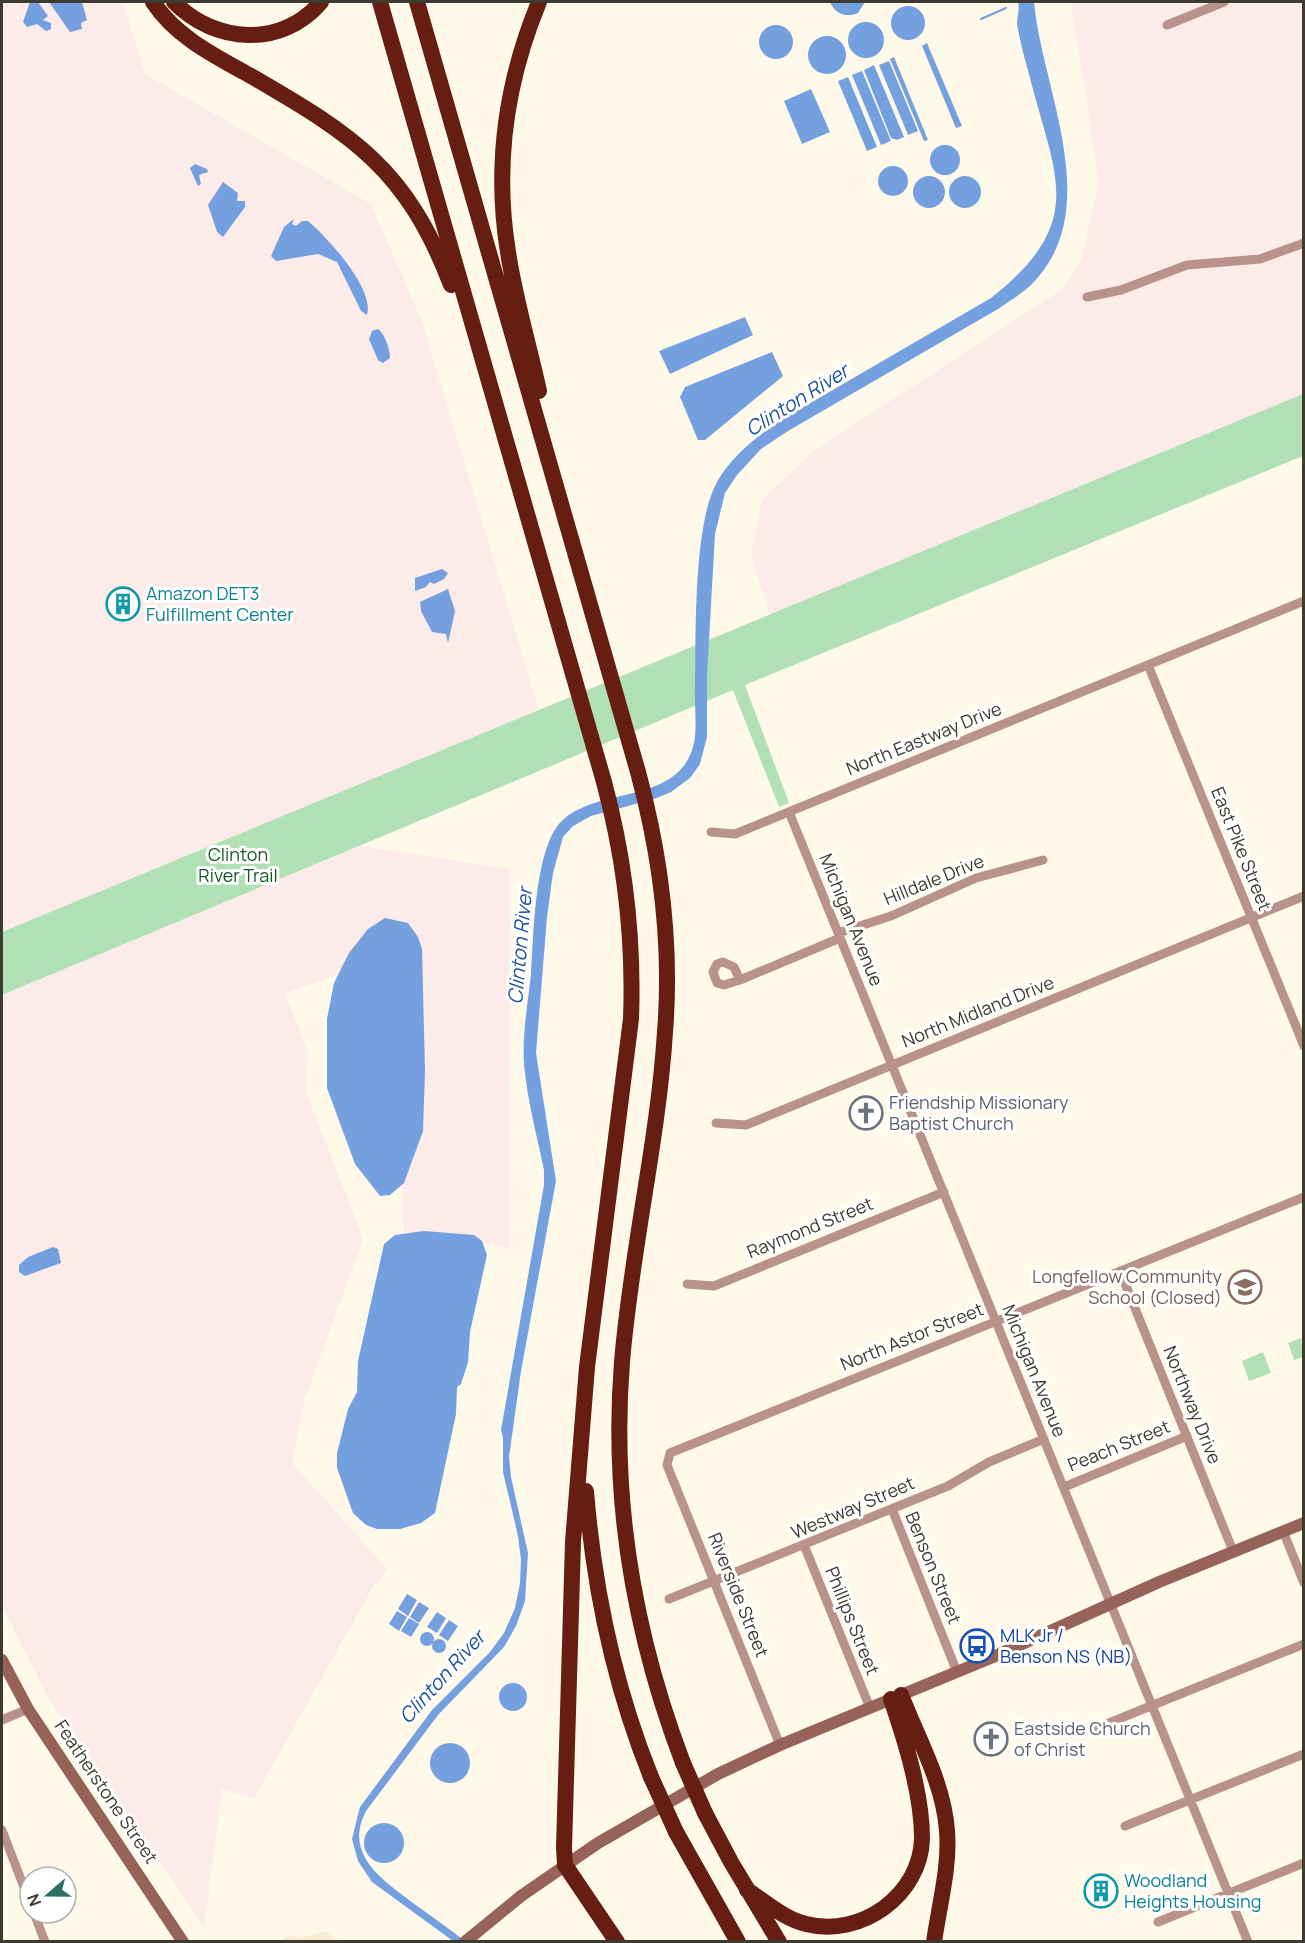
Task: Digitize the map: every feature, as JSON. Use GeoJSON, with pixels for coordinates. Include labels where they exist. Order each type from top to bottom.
{"type":"FeatureCollection","features":[{"type":"Feature","properties":{"kind":"highway"},"geometry":{"type":"LineString","coordinates":[[153,2],[166,19],[189,39],[324,118],[357,143],[383,168],[417,212],[434,242],[491,390]]}},
{"type":"Feature","properties":{"kind":"highway"},"geometry":{"type":"LineString","coordinates":[[174,2],[207,27],[246,36],[288,27],[309,14],[321,2]]}},
{"type":"Feature","properties":{"kind":"highway"},"geometry":{"type":"LineString","coordinates":[[380,2],[604,782],[615,828],[630,921],[631,1018],[592,1314],[573,1542],[565,1865],[617,1941]]}},
{"type":"Feature","properties":{"kind":"highway"},"geometry":{"type":"LineString","coordinates":[[417,2],[638,772],[650,819],[666,932],[666,1019],[624,1346],[620,1465],[626,1545],[638,1617],[664,1714],[683,1763],[705,1813],[747,1890],[779,1941]]}},
{"type":"Feature","properties":{"kind":"highway"},"geometry":{"type":"LineString","coordinates":[[537,424],[542,406],[508,253],[501,182],[509,96],[518,58],[539,2]]}},
{"type":"Feature","properties":{"kind":"highway"},"geometry":{"type":"LineString","coordinates":[[583,1427],[588,1519],[600,1607],[624,1700],[651,1777],[676,1832],[738,1941]]}},
{"type":"Feature","properties":{"kind":"highway"},"geometry":{"type":"LineString","coordinates":[[747,1890],[793,1919],[814,1926],[834,1927],[866,1919],[886,1906],[904,1889],[918,1860],[921,1832],[896,1697]]}},
{"type":"Feature","properties":{"kind":"highway"},"geometry":{"type":"LineString","coordinates":[[896,1697],[934,1779],[946,1820],[947,1857],[934,1941]]}},
{"type":"Feature","properties":{"kind":"main road"},"geometry":{"type":"LineString","coordinates":[[465,1941],[565,1865],[684,1791],[780,1745],[957,1672],[1233,1551],[1304,1523]]}},
{"type":"Feature","properties":{"kind":"main road","name":"Featherstone Street"},"geometry":{"type":"LineString","coordinates":[[2,1660],[28,1709],[183,1941]]}},
{"type":"Feature","properties":{"kind":"street"},"geometry":{"type":"LineString","coordinates":[[1167,25],[1224,2]]}},
{"type":"Feature","properties":{"kind":"street"},"geometry":{"type":"LineString","coordinates":[[1087,297],[1121,290],[1180,267],[1204,262],[1260,259],[1304,243]]}},
{"type":"Feature","properties":{"kind":"street","name":"North Eastway Drive"},"geometry":{"type":"LineString","coordinates":[[711,832],[735,834],[1304,601]]}},
{"type":"Feature","properties":{"kind":"street","name":"East Pike Street"},"geometry":{"type":"LineString","coordinates":[[1148,665],[1304,1046]]}},
{"type":"Feature","properties":{"kind":"street","name":"Michigan Avenue"},"geometry":{"type":"LineString","coordinates":[[789,812],[1248,1941]]}},
{"type":"Feature","properties":{"kind":"street","name":"Hilldale Drive"},"geometry":{"type":"LineString","coordinates":[[740,980],[975,878],[1043,860]]}},
{"type":"Feature","properties":{"kind":"street","name":"North Midland Drive"},"geometry":{"type":"LineString","coordinates":[[716,1122],[746,1125],[1304,896]]}},
{"type":"Feature","properties":{"kind":"street","name":"Raymond Street"},"geometry":{"type":"LineString","coordinates":[[687,1284],[714,1286],[944,1192]]}},
{"type":"Feature","properties":{"kind":"street","name":"North Astor Street"},"geometry":{"type":"LineString","coordinates":[[667,1456],[672,1452],[1304,1197]]}},
{"type":"Feature","properties":{"kind":"street","name":"Northway Drive"},"geometry":{"type":"LineString","coordinates":[[1120,1271],[1233,1551]]}},
{"type":"Feature","properties":{"kind":"street","name":"Peach Street"},"geometry":{"type":"LineString","coordinates":[[1064,1486],[1187,1436]]}},
{"type":"Feature","properties":{"kind":"street","name":"Westway Street"},"geometry":{"type":"LineString","coordinates":[[669,1599],[952,1484],[989,1461],[1044,1438]]}},
{"type":"Feature","properties":{"kind":"street","name":"Riverside Street"},"geometry":{"type":"LineString","coordinates":[[667,1456],[668,1465],[780,1745]]}},
{"type":"Feature","properties":{"kind":"street","name":"Benson Street"},"geometry":{"type":"LineString","coordinates":[[892,1509],[957,1672]]}},
{"type":"Feature","properties":{"kind":"street"},"geometry":{"type":"LineString","coordinates":[[1283,1531],[1304,1582]]}},
{"type":"Feature","properties":{"kind":"street","name":"Phillips Street"},"geometry":{"type":"LineString","coordinates":[[804,1545],[870,1708]]}},
{"type":"Feature","properties":{"kind":"street"},"geometry":{"type":"LineString","coordinates":[[1094,1729],[1304,1644]]}},
{"type":"Feature","properties":{"kind":"street"},"geometry":{"type":"LineString","coordinates":[[2,1720],[28,1709]]}},
{"type":"Feature","properties":{"kind":"street"},"geometry":{"type":"LineString","coordinates":[[1125,1826],[1304,1754]]}},
{"type":"Feature","properties":{"kind":"street"},"geometry":{"type":"LineString","coordinates":[[2,1835],[18,1873]]}},
{"type":"Feature","properties":{"kind":"street"},"geometry":{"type":"LineString","coordinates":[[1158,1922],[1304,1863]]}},
{"type":"Feature","properties":{"kind":"street"},"geometry":{"type":"LineString","coordinates":[[39,1925],[45,1941]]}},
{"type":"Feature","properties":{"kind":"shaded area"},"geometry":{"type":"Polygon","coordinates":[[[2,2],[123,2],[145,74],[371,204],[422,322],[539,710],[2,932],[2,2]]]}},
{"type":"Feature","properties":{"kind":"shaded area"},"geometry":{"type":"Polygon","coordinates":[[[1071,2],[1303,2],[1303,397],[770,616],[751,555],[762,500],[815,450],[1063,289],[1081,260],[1099,182],[1071,2]]]}},
{"type":"Feature","properties":{"kind":"shaded area"},"geometry":{"type":"Polygon","coordinates":[[[360,846],[510,869],[509,1249],[482,1241],[404,1232],[391,956],[285,993],[308,1052],[306,1092],[363,1239],[304,1401],[292,1463],[388,1570],[373,1587],[254,1798],[222,1789],[204,1927],[50,1700],[2,1606],[2,995],[360,846]]]}},
{"type":"Feature","properties":{"kind":"shaded area"},"geometry":{"type":"Polygon","coordinates":[[[327,1931],[338,1941],[280,1941],[289,1936],[300,1938],[327,1931]]]}},
{"type":"Feature","properties":{"kind":"green space","name":"Clinton River Trail"},"geometry":{"type":"Polygon","coordinates":[[[1303,394],[1303,456],[745,685],[789,803],[779,807],[733,690],[2,995],[2,932],[1303,394]]]}},
{"type":"Feature","properties":{"kind":"green space"},"geometry":{"type":"Polygon","coordinates":[[[1301,1338],[1303,1357],[1294,1360],[1288,1343],[1301,1338]]]}},
{"type":"Feature","properties":{"kind":"green space"},"geometry":{"type":"Polygon","coordinates":[[[1263,1352],[1271,1373],[1249,1381],[1242,1361],[1263,1352]]]}},
{"type":"Feature","properties":{"kind":"water"},"geometry":{"type":"Polygon","coordinates":[[[30,2],[38,2],[48,16],[43,20],[51,23],[51,29],[46,31],[37,24],[27,27],[23,22],[30,2]]]}},
{"type":"Feature","properties":{"kind":"water"},"geometry":{"type":"Polygon","coordinates":[[[49,2],[82,2],[87,20],[81,23],[82,29],[70,32],[49,2]]]}},
{"type":"Feature","properties":{"kind":"water"},"geometry":{"type":"Polygon","coordinates":[[[830,2],[865,2],[858,13],[849,15],[838,12],[830,2]]]}},
{"type":"Feature","properties":{"kind":"water"},"geometry":{"type":"Polygon","coordinates":[[[1018,2],[1034,2],[1039,36],[1064,148],[1067,185],[1065,220],[1054,254],[1032,284],[1020,294],[788,431],[761,449],[737,475],[725,493],[715,534],[707,676],[707,737],[700,764],[690,778],[671,792],[654,799],[591,816],[573,826],[563,837],[553,873],[547,917],[536,1053],[556,1181],[521,1371],[509,1457],[511,1477],[528,1553],[525,1601],[516,1626],[504,1647],[438,1715],[366,1811],[360,1827],[359,1841],[370,1865],[390,1885],[465,1941],[453,1941],[372,1882],[358,1861],[352,1839],[360,1807],[432,1710],[490,1652],[504,1633],[515,1608],[520,1583],[521,1560],[518,1536],[503,1472],[501,1430],[544,1185],[544,1170],[527,1091],[524,1053],[535,914],[541,868],[547,847],[555,830],[565,818],[581,808],[655,786],[672,777],[684,765],[693,747],[696,725],[697,582],[704,525],[709,501],[717,482],[737,455],[781,420],[991,298],[1021,271],[1041,246],[1052,222],[1056,197],[1054,172],[1017,24],[1018,2]]]}},
{"type":"Feature","properties":{"kind":"water"},"geometry":{"type":"Polygon","coordinates":[[[908,6],[920,11],[925,23],[920,35],[908,40],[896,35],[891,23],[896,11],[908,6]]]}},
{"type":"Feature","properties":{"kind":"water"},"geometry":{"type":"Polygon","coordinates":[[[866,22],[879,27],[884,40],[879,53],[866,58],[853,53],[848,40],[853,27],[866,22]]]}},
{"type":"Feature","properties":{"kind":"water"},"geometry":{"type":"Polygon","coordinates":[[[776,25],[788,30],[793,42],[788,54],[776,59],[764,54],[759,42],[764,30],[776,25]]]}},
{"type":"Feature","properties":{"kind":"water"},"geometry":{"type":"Polygon","coordinates":[[[827,36],[840,42],[846,55],[840,68],[827,74],[814,68],[808,55],[814,42],[827,36]]]}},
{"type":"Feature","properties":{"kind":"water"},"geometry":{"type":"Polygon","coordinates":[[[927,43],[962,126],[956,128],[922,46],[927,43]]]}},
{"type":"Feature","properties":{"kind":"water"},"geometry":{"type":"Polygon","coordinates":[[[894,57],[928,140],[924,141],[890,59],[894,57]]]}},
{"type":"Feature","properties":{"kind":"water"},"geometry":{"type":"Polygon","coordinates":[[[889,61],[918,131],[908,135],[879,65],[889,61]]]}},
{"type":"Feature","properties":{"kind":"water"},"geometry":{"type":"Polygon","coordinates":[[[874,65],[904,137],[897,140],[891,138],[864,70],[874,65]]]}},
{"type":"Feature","properties":{"kind":"water"},"geometry":{"type":"Polygon","coordinates":[[[862,71],[891,141],[881,145],[852,75],[862,71]]]}},
{"type":"Feature","properties":{"kind":"water"},"geometry":{"type":"Polygon","coordinates":[[[848,77],[877,147],[867,151],[838,81],[848,77]]]}},
{"type":"Feature","properties":{"kind":"water"},"geometry":{"type":"Polygon","coordinates":[[[811,89],[830,132],[802,144],[784,101],[811,89]]]}},
{"type":"Feature","properties":{"kind":"water"},"geometry":{"type":"Polygon","coordinates":[[[945,145],[956,149],[960,160],[956,171],[945,175],[934,171],[930,160],[934,149],[945,145]]]}},
{"type":"Feature","properties":{"kind":"water"},"geometry":{"type":"Polygon","coordinates":[[[195,164],[207,169],[208,172],[199,175],[201,184],[198,186],[190,168],[195,164]]]}},
{"type":"Feature","properties":{"kind":"water"},"geometry":{"type":"Polygon","coordinates":[[[893,166],[904,170],[908,181],[904,192],[893,196],[882,192],[878,181],[882,170],[893,166]]]}},
{"type":"Feature","properties":{"kind":"water"},"geometry":{"type":"Polygon","coordinates":[[[929,176],[940,181],[945,192],[940,203],[929,208],[918,203],[913,192],[918,181],[929,176]]]}},
{"type":"Feature","properties":{"kind":"water"},"geometry":{"type":"Polygon","coordinates":[[[965,176],[976,181],[981,192],[976,203],[965,208],[954,203],[949,192],[954,181],[965,176]]]}},
{"type":"Feature","properties":{"kind":"water"},"geometry":{"type":"Polygon","coordinates":[[[223,182],[238,193],[237,201],[245,201],[245,207],[223,237],[217,232],[208,205],[223,182]]]}},
{"type":"Feature","properties":{"kind":"water"},"geometry":{"type":"Polygon","coordinates":[[[294,219],[292,224],[296,226],[302,221],[308,221],[348,264],[364,292],[368,304],[367,315],[361,311],[337,262],[318,254],[276,261],[271,256],[284,227],[294,219]]]}},
{"type":"Feature","properties":{"kind":"water"},"geometry":{"type":"Polygon","coordinates":[[[745,317],[753,335],[670,374],[659,351],[745,317]]]}},
{"type":"Feature","properties":{"kind":"water"},"geometry":{"type":"Polygon","coordinates":[[[378,329],[385,338],[390,354],[390,358],[383,363],[378,360],[369,339],[372,331],[378,329]]]}},
{"type":"Feature","properties":{"kind":"water"},"geometry":{"type":"Polygon","coordinates":[[[772,352],[783,376],[705,440],[698,440],[680,397],[685,387],[772,352]]]}},
{"type":"Feature","properties":{"kind":"water"},"geometry":{"type":"Polygon","coordinates":[[[442,569],[448,573],[444,579],[434,584],[430,582],[426,587],[415,591],[415,578],[442,569]]]}},
{"type":"Feature","properties":{"kind":"water"},"geometry":{"type":"Polygon","coordinates":[[[448,589],[455,611],[448,643],[446,634],[432,632],[421,611],[420,602],[448,589]]]}},
{"type":"Feature","properties":{"kind":"water"},"geometry":{"type":"Polygon","coordinates":[[[385,918],[408,923],[418,937],[422,949],[425,1071],[423,1131],[404,1183],[390,1195],[380,1196],[355,1164],[327,1088],[327,1019],[334,983],[349,953],[368,929],[385,918]]]}},
{"type":"Feature","properties":{"kind":"water"},"geometry":{"type":"Polygon","coordinates":[[[424,1231],[474,1235],[482,1241],[487,1255],[470,1332],[468,1362],[461,1384],[457,1387],[456,1414],[435,1513],[421,1523],[400,1529],[377,1529],[366,1525],[353,1513],[337,1468],[337,1453],[348,1409],[357,1392],[358,1361],[384,1244],[395,1235],[424,1231]]]}},
{"type":"Feature","properties":{"kind":"water"},"geometry":{"type":"Polygon","coordinates":[[[53,1247],[58,1249],[61,1263],[25,1276],[19,1272],[19,1265],[28,1257],[53,1247]]]}},
{"type":"Feature","properties":{"kind":"water"},"geometry":{"type":"Polygon","coordinates":[[[407,1594],[417,1600],[408,1616],[398,1609],[407,1594]]]}},
{"type":"Feature","properties":{"kind":"water"},"geometry":{"type":"Polygon","coordinates":[[[419,1602],[429,1608],[419,1623],[410,1617],[419,1602]]]}},
{"type":"Feature","properties":{"kind":"water"},"geometry":{"type":"Polygon","coordinates":[[[397,1611],[407,1617],[399,1631],[389,1624],[397,1611]]]}},
{"type":"Feature","properties":{"kind":"water"},"geometry":{"type":"Polygon","coordinates":[[[437,1612],[446,1618],[437,1633],[427,1627],[437,1612]]]}},
{"type":"Feature","properties":{"kind":"water"},"geometry":{"type":"Polygon","coordinates":[[[409,1618],[419,1624],[411,1637],[401,1631],[409,1618]]]}},
{"type":"Feature","properties":{"kind":"water"},"geometry":{"type":"Polygon","coordinates":[[[449,1620],[458,1626],[448,1641],[439,1635],[449,1620]]]}},
{"type":"Feature","properties":{"kind":"water"},"geometry":{"type":"Polygon","coordinates":[[[424,1632],[430,1632],[434,1639],[430,1646],[424,1646],[420,1642],[420,1636],[424,1632]]]}},
{"type":"Feature","properties":{"kind":"water"},"geometry":{"type":"Polygon","coordinates":[[[436,1639],[442,1639],[446,1646],[442,1653],[436,1653],[432,1649],[432,1643],[436,1639]]]}},
{"type":"Feature","properties":{"kind":"water"},"geometry":{"type":"Polygon","coordinates":[[[471,1639],[476,1642],[461,1667],[456,1663],[471,1639]]]}},
{"type":"Feature","properties":{"kind":"water"},"geometry":{"type":"Polygon","coordinates":[[[513,1683],[523,1687],[527,1697],[523,1707],[513,1711],[503,1707],[499,1697],[503,1687],[513,1683]]]}},
{"type":"Feature","properties":{"kind":"water"},"geometry":{"type":"Polygon","coordinates":[[[450,1743],[464,1749],[470,1763],[464,1777],[450,1783],[436,1777],[430,1763],[436,1749],[450,1743]]]}},
{"type":"Feature","properties":{"kind":"water"},"geometry":{"type":"Polygon","coordinates":[[[384,1823],[392,1824],[398,1829],[403,1835],[403,1851],[398,1857],[392,1862],[384,1863],[376,1862],[370,1857],[365,1851],[364,1843],[365,1835],[370,1829],[376,1824],[384,1823]]]}},
{"type":"Feature","properties":{"kind":"waterway"},"geometry":{"type":"LineString","coordinates":[[981,19],[1006,8]]}},
{"type":"Feature","properties":{"kind":"place","name":"Amazon DET3 Fulfillment Center"},"geometry":{"type":"Point","coordinates":[123,604]}},
{"type":"Feature","properties":{"kind":"place","name":"Friendship Missionary Baptist Church"},"geometry":{"type":"Point","coordinates":[866,1113]}},
{"type":"Feature","properties":{"kind":"place","name":"Longfellow Community School (Closed)"},"geometry":{"type":"Point","coordinates":[1245,1287]}},
{"type":"Feature","properties":{"kind":"place","name":"MLK Jr / Benson NS (NB)"},"geometry":{"type":"Point","coordinates":[977,1646]}},
{"type":"Feature","properties":{"kind":"place","name":"Eastside Church of Christ"},"geometry":{"type":"Point","coordinates":[991,1739]}},
{"type":"Feature","properties":{"kind":"place","name":"Woodland Heights Housing"},"geometry":{"type":"Point","coordinates":[1101,1891]}},
{"type":"Feature","properties":{"kind":"water label","name":"Clinton River"},"geometry":{"type":"Point","coordinates":[797,400]}},
{"type":"Feature","properties":{"kind":"water label","name":"Clinton River"},"geometry":{"type":"Point","coordinates":[520,946]}},
{"type":"Feature","properties":{"kind":"water label","name":"Clinton River"},"geometry":{"type":"Point","coordinates":[442,1677]}}]}
